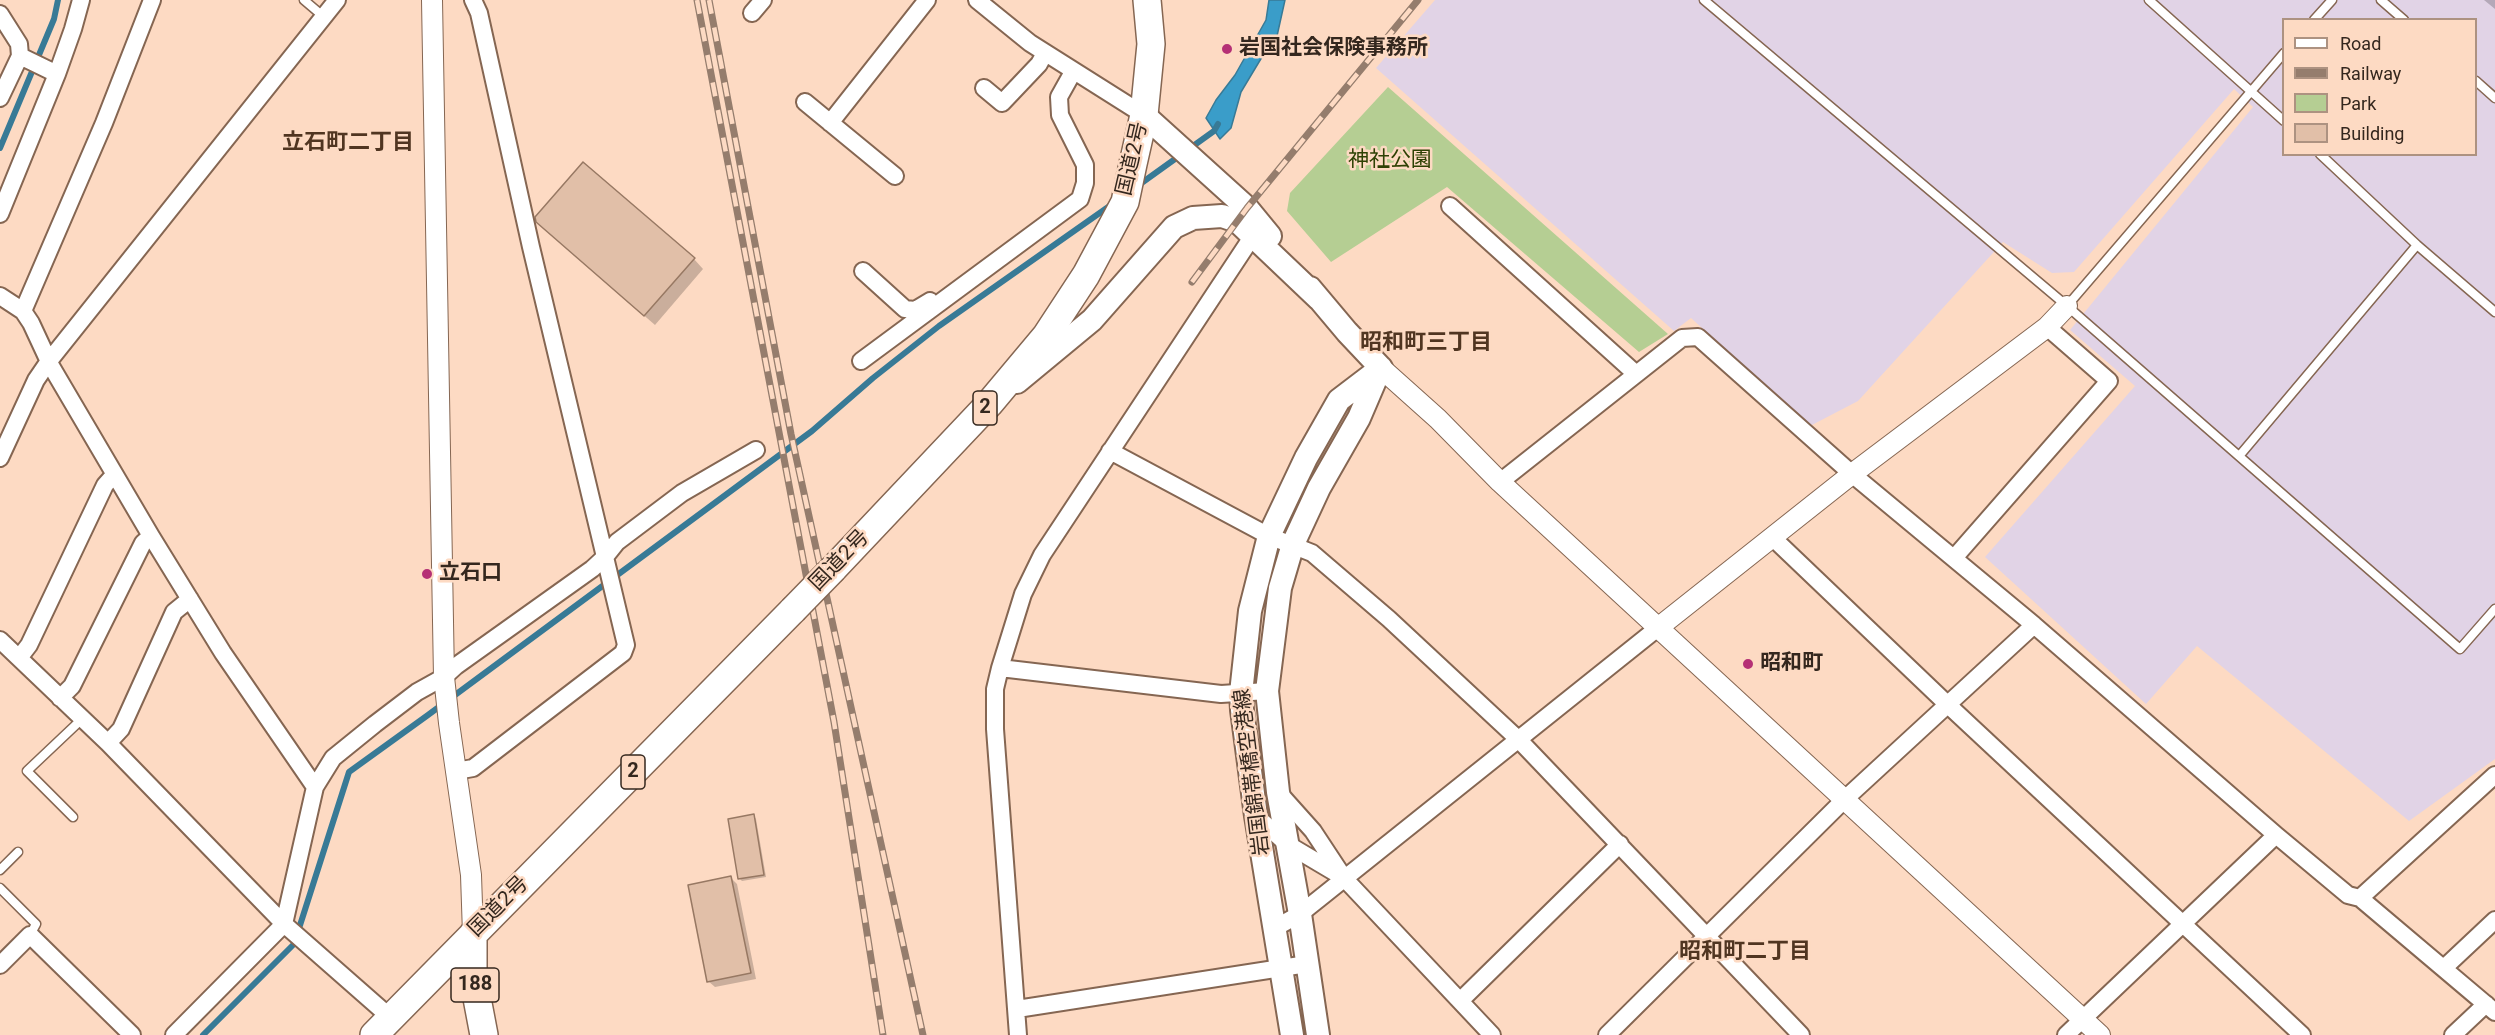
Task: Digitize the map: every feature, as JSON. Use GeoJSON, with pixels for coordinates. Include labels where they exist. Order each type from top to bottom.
{"type":"FeatureCollection","features":[{"type":"Feature","properties":{"kind":"highway","name":"国道2号"},"geometry":{"type":"LineString","coordinates":[[382,1026],[833,569],[989,404],[1046,336],[1086,275],[1125,202],[1144,115],[1151,44],[1147,0]]}},
{"type":"Feature","properties":{"kind":"highway","name":"188"},"geometry":{"type":"LineString","coordinates":[[473,934],[473,977],[484,1035]]}},
{"type":"Feature","properties":{"kind":"main road"},"geometry":{"type":"LineString","coordinates":[[1144,115],[1247,208],[1257,230],[1381,368]]}},
{"type":"Feature","properties":{"kind":"main road"},"geometry":{"type":"LineString","coordinates":[[989,404],[1065,345],[1092,320],[1174,227],[1193,218],[1222,216],[1257,230]]}},
{"type":"Feature","properties":{"kind":"main road","name":"岩国錦帯橋空港線"},"geometry":{"type":"LineString","coordinates":[[1292,1035],[1256,816],[1241,693],[1250,610],[1269,536],[1306,458],[1339,399],[1381,368]]}},
{"type":"Feature","properties":{"kind":"main road","name":"岩国錦帯橋空港線"},"geometry":{"type":"LineString","coordinates":[[1318,1035],[1300,914],[1278,792],[1267,691],[1280,588],[1293,544],[1319,488],[1359,418],[1381,368]]}},
{"type":"Feature","properties":{"kind":"street"},"geometry":{"type":"LineString","coordinates":[[0,214],[53,72],[73,29],[81,0]]}},
{"type":"Feature","properties":{"kind":"street"},"geometry":{"type":"LineString","coordinates":[[23,311],[104,123],[152,0]]}},
{"type":"Feature","properties":{"kind":"street"},"geometry":{"type":"LineString","coordinates":[[0,458],[36,380],[49,361],[337,0]]}},
{"type":"Feature","properties":{"kind":"street"},"geometry":{"type":"LineString","coordinates":[[432,0],[445,683],[448,723],[471,875],[473,934]]}},
{"type":"Feature","properties":{"kind":"street"},"geometry":{"type":"LineString","coordinates":[[456,771],[473,768],[623,653],[626,645],[531,247],[479,13],[473,0]]}},
{"type":"Feature","properties":{"kind":"street"},"geometry":{"type":"LineString","coordinates":[[830,123],[927,0]]}},
{"type":"Feature","properties":{"kind":"street"},"geometry":{"type":"LineString","coordinates":[[977,0],[1045,53],[1144,115]]}},
{"type":"Feature","properties":{"kind":"street"},"geometry":{"type":"LineString","coordinates":[[0,14],[19,44],[23,58],[0,98]]}},
{"type":"Feature","properties":{"kind":"street"},"geometry":{"type":"LineString","coordinates":[[984,88],[1002,103],[1039,64],[1045,53]]}},
{"type":"Feature","properties":{"kind":"street"},"geometry":{"type":"LineString","coordinates":[[23,58],[53,72]]}},
{"type":"Feature","properties":{"kind":"street"},"geometry":{"type":"LineString","coordinates":[[861,361],[1080,199],[1085,183],[1085,165],[1060,115],[1059,97],[1073,72]]}},
{"type":"Feature","properties":{"kind":"street"},"geometry":{"type":"LineString","coordinates":[[805,102],[895,176]]}},
{"type":"Feature","properties":{"kind":"street"},"geometry":{"type":"LineString","coordinates":[[1450,206],[1636,374]]}},
{"type":"Feature","properties":{"kind":"street"},"geometry":{"type":"LineString","coordinates":[[1018,1035],[995,729],[995,689],[1000,668],[1023,594],[1042,555],[1257,230]]}},
{"type":"Feature","properties":{"kind":"street"},"geometry":{"type":"LineString","coordinates":[[863,271],[905,309],[915,310],[951,289],[955,291]]}},
{"type":"Feature","properties":{"kind":"street"},"geometry":{"type":"LineString","coordinates":[[0,296],[23,311],[114,476],[223,653],[315,787]]}},
{"type":"Feature","properties":{"kind":"street"},"geometry":{"type":"LineString","coordinates":[[1275,928],[1300,914],[1852,474],[2047,327],[2067,306]]}},
{"type":"Feature","properties":{"kind":"street"},"geometry":{"type":"LineString","coordinates":[[1954,558],[2109,381],[2047,327]]}},
{"type":"Feature","properties":{"kind":"street"},"geometry":{"type":"LineString","coordinates":[[1500,482],[1682,338],[1698,337],[1852,474],[2034,625],[2276,835],[2348,895],[2360,898],[2490,1008],[2453,1035]]}},
{"type":"Feature","properties":{"kind":"street"},"geometry":{"type":"LineString","coordinates":[[1381,368],[1438,419],[1500,482],[2100,1035]]}},
{"type":"Feature","properties":{"kind":"street"},"geometry":{"type":"LineString","coordinates":[[174,1035],[287,926],[315,787],[333,758],[408,699],[445,683],[456,666],[607,565],[617,542],[634,528],[682,494],[756,450]]}},
{"type":"Feature","properties":{"kind":"street"},"geometry":{"type":"LineString","coordinates":[[1110,451],[1269,536],[1312,553],[1389,619],[1519,740],[1708,935],[1801,1035]]}},
{"type":"Feature","properties":{"kind":"street"},"geometry":{"type":"LineString","coordinates":[[19,658],[30,645],[105,485],[114,476]]}},
{"type":"Feature","properties":{"kind":"street"},"geometry":{"type":"LineString","coordinates":[[60,698],[72,686],[142,543],[151,536]]}},
{"type":"Feature","properties":{"kind":"street"},"geometry":{"type":"LineString","coordinates":[[1772,537],[1947,704],[2302,1035]]}},
{"type":"Feature","properties":{"kind":"street"},"geometry":{"type":"LineString","coordinates":[[108,743],[121,729],[174,612],[190,599]]}},
{"type":"Feature","properties":{"kind":"street"},"geometry":{"type":"LineString","coordinates":[[1606,1035],[1845,799],[2034,625]]}},
{"type":"Feature","properties":{"kind":"street"},"geometry":{"type":"LineString","coordinates":[[0,640],[108,743],[287,926],[311,946],[382,1026]]}},
{"type":"Feature","properties":{"kind":"street"},"geometry":{"type":"LineString","coordinates":[[1000,668],[1221,694],[1267,691]]}},
{"type":"Feature","properties":{"kind":"street"},"geometry":{"type":"LineString","coordinates":[[2360,898],[2495,775]]}},
{"type":"Feature","properties":{"kind":"street"},"geometry":{"type":"LineString","coordinates":[[1278,792],[1313,831],[1344,878],[1460,1001],[1487,1033]]}},
{"type":"Feature","properties":{"kind":"street"},"geometry":{"type":"LineString","coordinates":[[1256,816],[1287,844],[1344,878]]}},
{"type":"Feature","properties":{"kind":"street"},"geometry":{"type":"LineString","coordinates":[[2067,1035],[2276,835]]}},
{"type":"Feature","properties":{"kind":"street"},"geometry":{"type":"LineString","coordinates":[[1460,1001],[1620,844]]}},
{"type":"Feature","properties":{"kind":"street"},"geometry":{"type":"LineString","coordinates":[[2445,968],[2495,920]]}},
{"type":"Feature","properties":{"kind":"street"},"geometry":{"type":"LineString","coordinates":[[0,965],[30,934],[132,1035]]}},
{"type":"Feature","properties":{"kind":"street"},"geometry":{"type":"LineString","coordinates":[[1017,1009],[1307,964]]}},
{"type":"Feature","properties":{"kind":"lane"},"geometry":{"type":"LineString","coordinates":[[304,0],[324,17]]}},
{"type":"Feature","properties":{"kind":"lane"},"geometry":{"type":"LineString","coordinates":[[1704,0],[2067,306],[2460,649],[2495,609]]}},
{"type":"Feature","properties":{"kind":"lane"},"geometry":{"type":"LineString","coordinates":[[2149,0],[2282,120]]}},
{"type":"Feature","properties":{"kind":"lane"},"geometry":{"type":"LineString","coordinates":[[2316,18],[2332,0]]}},
{"type":"Feature","properties":{"kind":"lane"},"geometry":{"type":"LineString","coordinates":[[2381,0],[2402,18]]}},
{"type":"Feature","properties":{"kind":"lane"},"geometry":{"type":"LineString","coordinates":[[2067,306],[2282,54]]}},
{"type":"Feature","properties":{"kind":"lane"},"geometry":{"type":"LineString","coordinates":[[2477,83],[2495,98]]}},
{"type":"Feature","properties":{"kind":"lane"},"geometry":{"type":"LineString","coordinates":[[2322,156],[2417,245],[2495,312]]}},
{"type":"Feature","properties":{"kind":"lane"},"geometry":{"type":"LineString","coordinates":[[2240,455],[2417,245]]}},
{"type":"Feature","properties":{"kind":"lane"},"geometry":{"type":"LineString","coordinates":[[73,817],[27,771],[82,719]]}},
{"type":"Feature","properties":{"kind":"lane"},"geometry":{"type":"LineString","coordinates":[[0,870],[18,852]]}},
{"type":"Feature","properties":{"kind":"lane"},"geometry":{"type":"LineString","coordinates":[[0,888],[36,924],[30,934]]}},
{"type":"Feature","properties":{"kind":"shaded area"},"geometry":{"type":"Polygon","coordinates":[[[1435,0],[2495,0],[2495,759],[2409,821],[2197,646],[2146,704],[1985,557],[2135,386],[2070,330],[2253,107],[2234,89],[2074,272],[2052,273],[2003,242],[1858,401],[1810,426],[1691,318],[1674,331],[1376,68],[1435,0]]]}},
{"type":"Feature","properties":{"kind":"green space","name":"神社公園"},"geometry":{"type":"Polygon","coordinates":[[[1388,87],[1668,334],[1639,352],[1447,187],[1331,262],[1287,211],[1290,193],[1388,87]]]}},
{"type":"Feature","properties":{"kind":"water"},"geometry":{"type":"Polygon","coordinates":[[[1269,0],[1285,0],[1277,36],[1241,92],[1231,128],[1220,139],[1206,118],[1235,75],[1266,20],[1269,0]]]}},
{"type":"Feature","properties":{"kind":"building"},"geometry":{"type":"Polygon","coordinates":[[[583,162],[695,258],[644,316],[536,222],[535,217],[583,162]]]}},
{"type":"Feature","properties":{"kind":"building"},"geometry":{"type":"Polygon","coordinates":[[[754,814],[764,875],[738,879],[728,819],[754,814]]]}},
{"type":"Feature","properties":{"kind":"building"},"geometry":{"type":"Polygon","coordinates":[[[731,876],[751,973],[707,982],[688,885],[731,876]]]}},
{"type":"Feature","properties":{"kind":"waterway"},"geometry":{"type":"LineString","coordinates":[[0,148],[54,19],[58,0]]}},
{"type":"Feature","properties":{"kind":"waterway"},"geometry":{"type":"LineString","coordinates":[[1136,187],[1214,131],[1218,124]]}},
{"type":"Feature","properties":{"kind":"waterway"},"geometry":{"type":"LineString","coordinates":[[203,1035],[294,944],[349,772],[812,431],[873,378],[939,326],[1111,205]]}},
{"type":"Feature","properties":{"kind":"railway"},"geometry":{"type":"LineString","coordinates":[[697,0],[834,722],[883,1035]]}},
{"type":"Feature","properties":{"kind":"railway"},"geometry":{"type":"LineString","coordinates":[[709,0],[791,434],[923,1035]]}},
{"type":"Feature","properties":{"kind":"railway"},"geometry":{"type":"LineString","coordinates":[[1192,282],[1247,208],[1418,0]]}},
{"type":"Feature","properties":{"kind":"place","name":"岩国社会保険事務所"},"geometry":{"type":"Point","coordinates":[1227,49]}},
{"type":"Feature","properties":{"kind":"place","name":"立石口"},"geometry":{"type":"Point","coordinates":[427,574]}},
{"type":"Feature","properties":{"kind":"place","name":"昭和町"},"geometry":{"type":"Point","coordinates":[1748,664]}},
{"type":"Feature","properties":{"kind":"district","name":"立石町二丁目"},"geometry":{"type":"Point","coordinates":[348,143]}},
{"type":"Feature","properties":{"kind":"district","name":"昭和町三丁目"},"geometry":{"type":"Point","coordinates":[1426,343]}},
{"type":"Feature","properties":{"kind":"district","name":"昭和町二丁目"},"geometry":{"type":"Point","coordinates":[1745,952]}}]}
